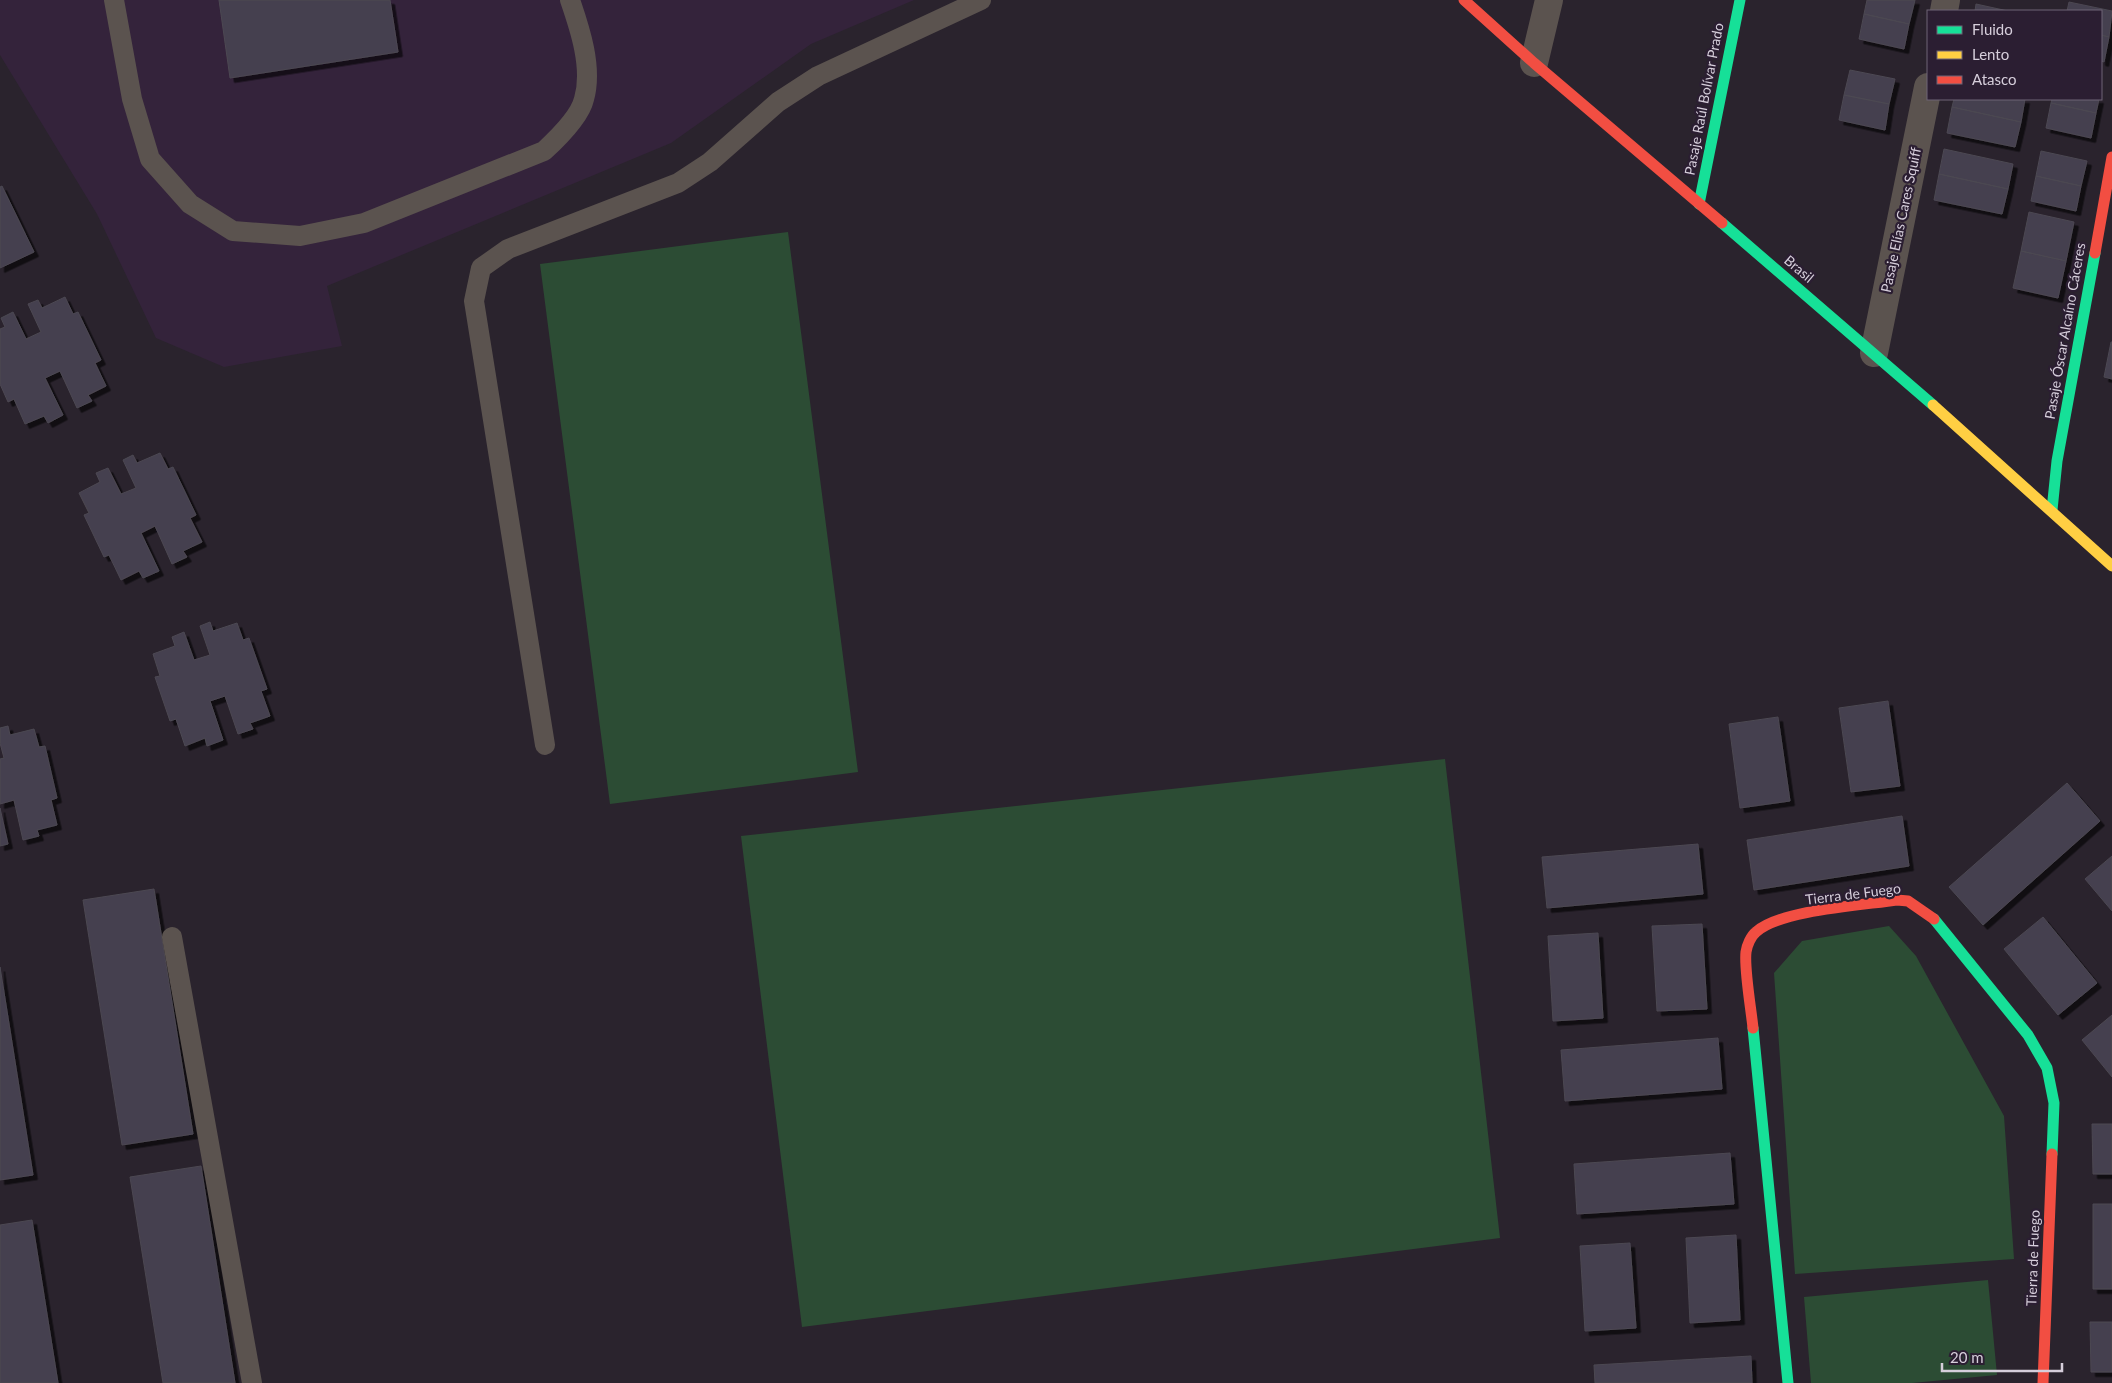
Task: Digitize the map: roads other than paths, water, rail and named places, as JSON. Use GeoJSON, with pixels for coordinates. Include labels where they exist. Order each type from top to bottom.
{"type":"FeatureCollection","features":[{"type":"Feature","properties":{"kind":"street","name":"Brasil"},"geometry":{"type":"LineString","coordinates":[[1464,0],[1534,63],[1874,353],[2052,510],[2112,566]]}},
{"type":"Feature","properties":{"kind":"street"},"geometry":{"type":"LineString","coordinates":[[1534,63],[1549,0]]}},
{"type":"Feature","properties":{"kind":"street","name":"Pasaje Raúl Bolívar Prado"},"geometry":{"type":"LineString","coordinates":[[1699,204],[1740,0]]}},
{"type":"Feature","properties":{"kind":"street","name":"Pasaje Elías Cares Squiff"},"geometry":{"type":"LineString","coordinates":[[1874,353],[1927,92]]}},
{"type":"Feature","properties":{"kind":"street","name":"Pasaje Óscar Alcaíno Cáceres"},"geometry":{"type":"LineString","coordinates":[[2052,510],[2057,461],[2112,157]]}},
{"type":"Feature","properties":{"kind":"street","name":"Tierra de Fuego"},"geometry":{"type":"LineString","coordinates":[[1788,1383],[1746,953],[1750,939],[1758,930],[1783,918],[1897,900],[1908,901],[1920,906],[1940,926],[2028,1035],[2047,1068],[2052,1085],[2054,1103],[2043,1383]]}},
{"type":"Feature","properties":{"kind":"lane"},"geometry":{"type":"LineString","coordinates":[[114,0],[132,99],[150,159],[190,204],[233,231],[300,236],[364,223],[544,151],[562,133],[584,100],[587,68],[570,0]]}},
{"type":"Feature","properties":{"kind":"lane"},"geometry":{"type":"LineString","coordinates":[[545,745],[474,301],[481,268],[508,249],[678,183],[710,162],[778,102],[818,76],[981,0]]}},
{"type":"Feature","properties":{"kind":"lane"},"geometry":{"type":"LineString","coordinates":[[172,937],[252,1383]]}}]}
